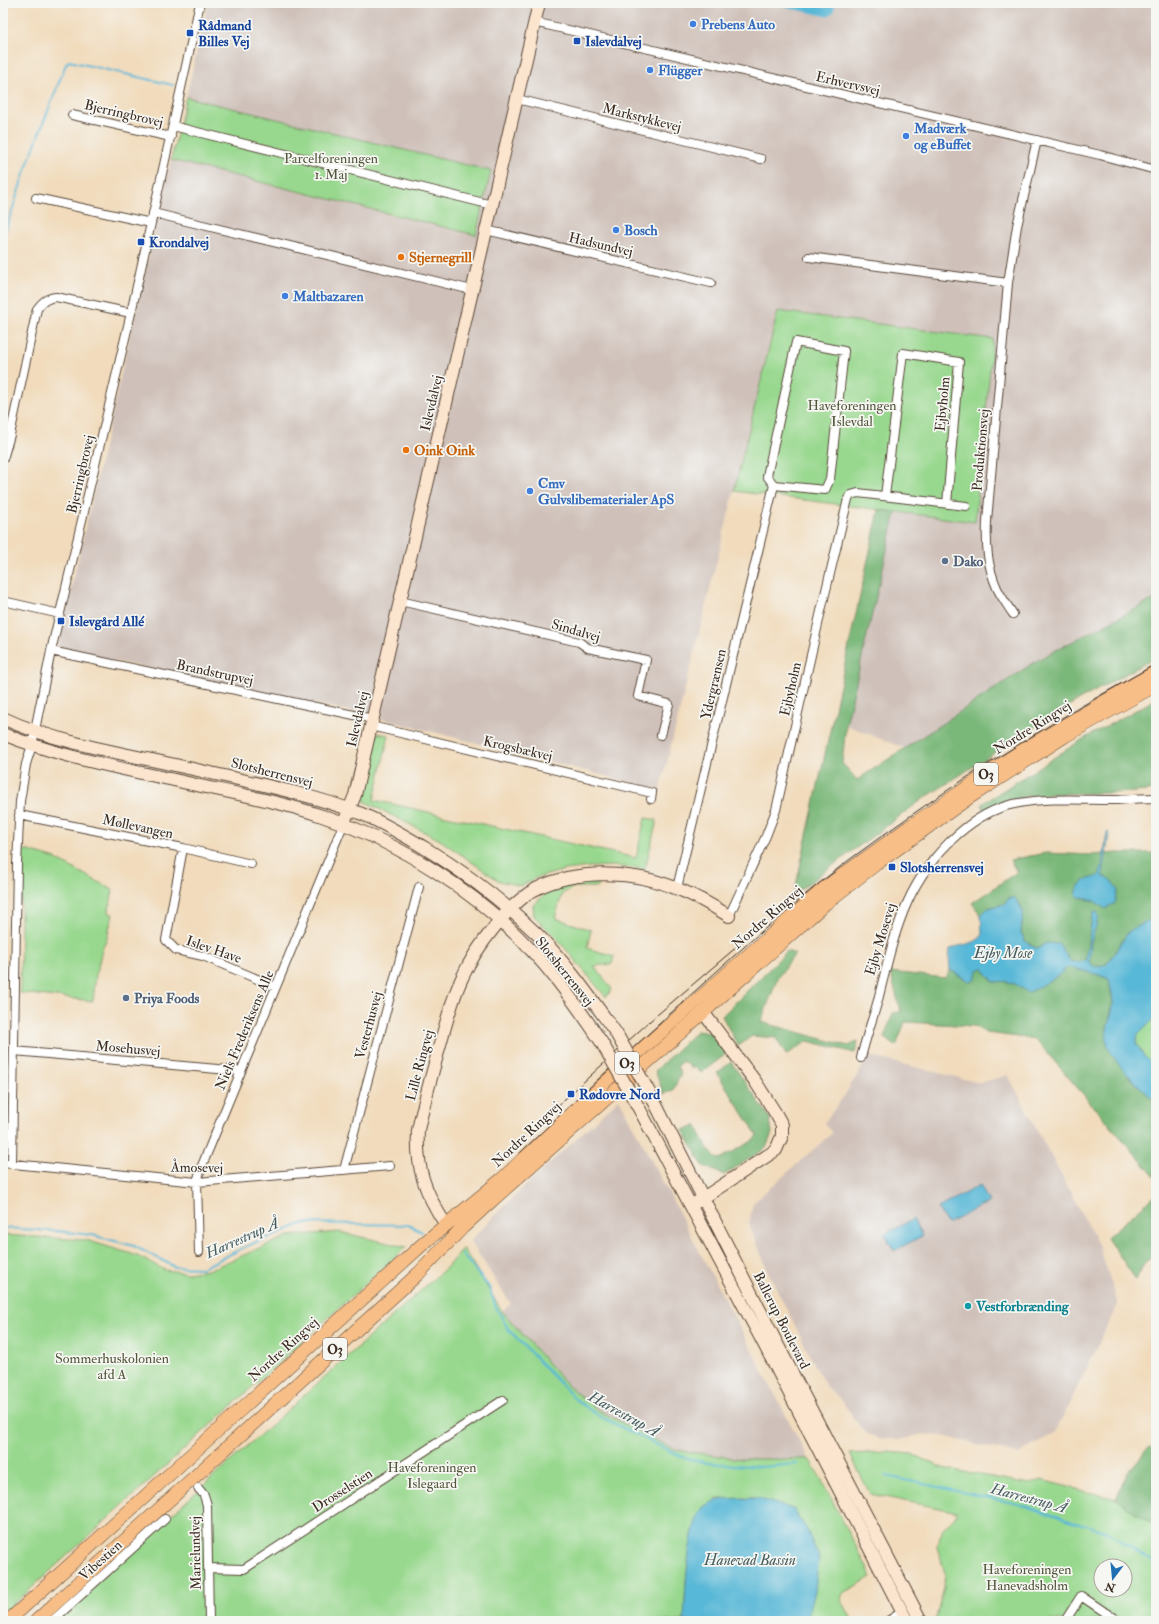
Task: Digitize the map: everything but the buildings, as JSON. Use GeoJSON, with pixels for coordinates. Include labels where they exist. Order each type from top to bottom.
{"type":"FeatureCollection","features":[{"type":"Feature","properties":{"kind":"main road","name":"Nordre Ringvej"},"geometry":{"type":"LineString","coordinates":[[8,1621],[397,1267],[502,1179],[608,1079],[823,889],[909,826],[1021,751],[1156,671]]}},
{"type":"Feature","properties":{"kind":"main road","name":"Nordre Ringvej"},"geometry":{"type":"LineString","coordinates":[[36,1621],[419,1273],[463,1227],[488,1204],[826,903],[913,837],[970,797],[1046,747],[1156,685]]}},
{"type":"Feature","properties":{"kind":"street","name":"Bjerringbrovej"},"geometry":{"type":"LineString","coordinates":[[7,1164],[14,1051],[19,814],[26,764],[32,745],[51,651],[131,312],[200,3]]}},
{"type":"Feature","properties":{"kind":"street","name":"Islevdalvej"},"geometry":{"type":"LineString","coordinates":[[342,824],[354,794],[372,723],[539,3]]}},
{"type":"Feature","properties":{"kind":"street","name":"Erhvervsvej"},"geometry":{"type":"LineString","coordinates":[[534,22],[1100,154],[1156,170]]}},
{"type":"Feature","properties":{"kind":"street","name":"Markstykkevej"},"geometry":{"type":"LineString","coordinates":[[517,99],[761,158]]}},
{"type":"Feature","properties":{"kind":"street","name":"Bjerringbrovej"},"geometry":{"type":"LineString","coordinates":[[72,115],[171,137]]}},
{"type":"Feature","properties":{"kind":"street"},"geometry":{"type":"LineString","coordinates":[[173,126],[492,205]]}},
{"type":"Feature","properties":{"kind":"street","name":"Produktionsvej"},"geometry":{"type":"LineString","coordinates":[[1013,614],[997,588],[990,569],[986,537],[1008,283],[1017,226],[1037,140]]}},
{"type":"Feature","properties":{"kind":"street"},"geometry":{"type":"LineString","coordinates":[[36,198],[151,223]]}},
{"type":"Feature","properties":{"kind":"street"},"geometry":{"type":"LineString","coordinates":[[153,213],[472,290]]}},
{"type":"Feature","properties":{"kind":"street","name":"Hadsundvej"},"geometry":{"type":"LineString","coordinates":[[486,230],[711,284]]}},
{"type":"Feature","properties":{"kind":"street"},"geometry":{"type":"LineString","coordinates":[[809,257],[1008,283]]}},
{"type":"Feature","properties":{"kind":"street"},"geometry":{"type":"LineString","coordinates":[[3,458],[10,435],[37,309],[42,302],[48,298],[56,297],[131,312]]}},
{"type":"Feature","properties":{"kind":"street"},"geometry":{"type":"LineString","coordinates":[[796,342],[844,351],[830,479],[825,490],[774,485],[766,476],[796,342]]}},
{"type":"Feature","properties":{"kind":"street","name":"Ejbyholm"},"geometry":{"type":"LineString","coordinates":[[885,496],[903,354],[958,362],[947,504]]}},
{"type":"Feature","properties":{"kind":"street","name":"Ydergrænsen"},"geometry":{"type":"LineString","coordinates":[[677,888],[774,485]]}},
{"type":"Feature","properties":{"kind":"street","name":"Ejbyholm"},"geometry":{"type":"LineString","coordinates":[[729,916],[766,836],[776,810],[848,499],[851,495],[858,493],[966,506]]}},
{"type":"Feature","properties":{"kind":"street"},"geometry":{"type":"LineString","coordinates":[[3,601],[60,614]]}},
{"type":"Feature","properties":{"kind":"street","name":"Sindalvej"},"geometry":{"type":"LineString","coordinates":[[400,601],[579,642],[588,648],[646,660],[638,696],[668,704],[661,735]]}},
{"type":"Feature","properties":{"kind":"street","name":"Brandstrupvej"},"geometry":{"type":"LineString","coordinates":[[51,651],[372,723]]}},
{"type":"Feature","properties":{"kind":"street","name":"Slotsherrensvej"},"geometry":{"type":"LineString","coordinates":[[3,718],[35,730],[76,742],[276,787],[349,809],[408,837],[447,861],[480,885],[511,910],[539,936],[592,999],[616,1034]]}},
{"type":"Feature","properties":{"kind":"street","name":"Krogsbækvej"},"geometry":{"type":"LineString","coordinates":[[372,723],[652,793],[651,799]]}},
{"type":"Feature","properties":{"kind":"street","name":"Slotsherrensvej"},"geometry":{"type":"LineString","coordinates":[[3,734],[32,745],[73,757],[272,802],[322,816],[392,846],[440,874],[500,921],[532,951],[559,982],[602,1043]]}},
{"type":"Feature","properties":{"kind":"street","name":"Ejby Mosevej"},"geometry":{"type":"LineString","coordinates":[[861,1058],[873,1019],[896,931],[911,894],[928,867],[944,847],[969,824],[1012,804],[1045,799],[1118,800],[1156,798]]}},
{"type":"Feature","properties":{"kind":"street","name":"Møllevangen"},"geometry":{"type":"LineString","coordinates":[[19,814],[183,848],[251,864]]}},
{"type":"Feature","properties":{"kind":"street","name":"Niels Frederiksens Alle"},"geometry":{"type":"LineString","coordinates":[[199,1252],[197,1182],[201,1168],[342,824]]}},
{"type":"Feature","properties":{"kind":"street","name":"Islev Have"},"geometry":{"type":"LineString","coordinates":[[183,848],[166,940],[176,950],[203,956],[276,987]]}},
{"type":"Feature","properties":{"kind":"street","name":"Slotsherrensvej"},"geometry":{"type":"LineString","coordinates":[[420,862],[429,863],[440,868],[493,907],[500,910],[511,910]]}},
{"type":"Feature","properties":{"kind":"street"},"geometry":{"type":"LineString","coordinates":[[500,921],[535,889],[575,876],[605,875],[632,877],[677,888],[729,916]]}},
{"type":"Feature","properties":{"kind":"street","name":"Vesterhusvej"},"geometry":{"type":"LineString","coordinates":[[344,1170],[418,887]]}},
{"type":"Feature","properties":{"kind":"street","name":"Slotsherrensvej"},"geometry":{"type":"LineString","coordinates":[[500,921],[509,922],[517,926],[525,933],[583,998],[605,1018]]}},
{"type":"Feature","properties":{"kind":"street","name":"Lille Ringvej"},"geometry":{"type":"LineString","coordinates":[[446,1225],[430,1199],[423,1182],[418,1154],[418,1130],[454,997],[472,958],[483,941],[500,921]]}},
{"type":"Feature","properties":{"kind":"street"},"geometry":{"type":"LineString","coordinates":[[690,1206],[776,1150],[782,1136],[782,1125],[755,1081],[703,1012]]}},
{"type":"Feature","properties":{"kind":"street","name":"Ballerup Boulevard"},"geometry":{"type":"LineString","coordinates":[[616,1034],[654,1101],[920,1621]]}},
{"type":"Feature","properties":{"kind":"street","name":"Ballerup Boulevard"},"geometry":{"type":"LineString","coordinates":[[602,1043],[641,1112],[765,1346],[904,1616]]}},
{"type":"Feature","properties":{"kind":"street","name":"Mosehusvej"},"geometry":{"type":"LineString","coordinates":[[14,1051],[240,1071]]}},
{"type":"Feature","properties":{"kind":"street","name":"Åmosevej"},"geometry":{"type":"LineString","coordinates":[[7,1164],[197,1182],[390,1166]]}},
{"type":"Feature","properties":{"kind":"street","name":"Drosselstien"},"geometry":{"type":"LineString","coordinates":[[208,1568],[244,1569],[503,1400]]}},
{"type":"Feature","properties":{"kind":"street","name":"Marielundvej"},"geometry":{"type":"LineString","coordinates":[[198,1488],[204,1495],[207,1505],[208,1621]]}},
{"type":"Feature","properties":{"kind":"street","name":"Vibestien"},"geometry":{"type":"LineString","coordinates":[[52,1621],[165,1518]]}},
{"type":"Feature","properties":{"kind":"street"},"geometry":{"type":"LineString","coordinates":[[1065,1621],[1081,1596],[1118,1621]]}},
{"type":"Feature","properties":{"kind":"street"},"geometry":{"type":"LineString","coordinates":[[888,1621],[904,1616]]}},
{"type":"Feature","properties":{"kind":"shaded area"},"geometry":{"type":"Polygon","coordinates":[[[208,3],[1156,3],[1156,598],[1041,658],[906,749],[846,725],[896,512],[975,522],[993,339],[779,311],[660,790],[363,714],[57,649],[171,160],[476,235],[491,172],[186,97],[208,3]]]}},
{"type":"Feature","properties":{"kind":"shaded area"},"geometry":{"type":"Polygon","coordinates":[[[869,1056],[980,1083],[1008,1075],[1100,1248],[1118,1304],[1055,1433],[1018,1454],[942,1436],[923,1434],[899,1440],[878,1438],[866,1433],[856,1422],[842,1401],[826,1387],[769,1274],[749,1224],[753,1203],[832,1133],[824,1123],[844,1096],[869,1056]]]}},
{"type":"Feature","properties":{"kind":"shaded area"},"geometry":{"type":"Polygon","coordinates":[[[619,1099],[809,1459],[742,1459],[675,1450],[598,1410],[569,1387],[502,1311],[511,1304],[470,1241],[505,1205],[619,1099]]]}},
{"type":"Feature","properties":{"kind":"green space","name":"Parcelforeningen 1. Maj"},"geometry":{"type":"Polygon","coordinates":[[[186,97],[491,171],[476,235],[171,160],[186,97]]]}},
{"type":"Feature","properties":{"kind":"green space","name":"Haveforeningen Islevdal"},"geometry":{"type":"Polygon","coordinates":[[[778,311],[993,339],[975,522],[734,491],[778,311]]]}},
{"type":"Feature","properties":{"kind":"green space"},"geometry":{"type":"Polygon","coordinates":[[[879,510],[896,512],[846,725],[842,763],[857,780],[1041,658],[1156,598],[1156,657],[1061,710],[923,799],[794,894],[879,510]]]}},
{"type":"Feature","properties":{"kind":"green space"},"geometry":{"type":"Polygon","coordinates":[[[1156,699],[1156,790],[1033,796],[1011,800],[983,809],[982,804],[1083,739],[1156,699]]]}},
{"type":"Feature","properties":{"kind":"green space"},"geometry":{"type":"Polygon","coordinates":[[[377,733],[389,735],[374,800],[636,858],[645,818],[657,820],[645,869],[611,866],[565,870],[536,878],[521,886],[499,881],[440,840],[364,801],[377,733]]]}},
{"type":"Feature","properties":{"kind":"green space"},"geometry":{"type":"Polygon","coordinates":[[[22,849],[56,859],[113,890],[108,913],[113,914],[96,974],[93,1001],[20,993],[22,849]]]}},
{"type":"Feature","properties":{"kind":"green space"},"geometry":{"type":"Polygon","coordinates":[[[1046,853],[1092,855],[1117,853],[1156,853],[1152,880],[1156,887],[1156,917],[1129,931],[1107,964],[1095,967],[1089,962],[1071,962],[1046,943],[1037,949],[1025,941],[1021,932],[1023,917],[1021,906],[1014,897],[1005,904],[988,908],[981,915],[972,903],[1017,872],[1010,860],[1046,853]]]}},
{"type":"Feature","properties":{"kind":"green space"},"geometry":{"type":"Polygon","coordinates":[[[601,879],[598,887],[574,887],[562,894],[555,918],[591,930],[587,948],[614,956],[612,964],[594,966],[612,989],[606,997],[558,940],[534,916],[533,905],[549,891],[571,883],[601,879]]]}},
{"type":"Feature","properties":{"kind":"green space"},"geometry":{"type":"Polygon","coordinates":[[[787,951],[795,954],[778,977],[761,1022],[848,1046],[858,1042],[855,1053],[808,1041],[786,1055],[776,1038],[752,1036],[738,1046],[722,1016],[787,951]]]}},
{"type":"Feature","properties":{"kind":"green space"},"geometry":{"type":"Polygon","coordinates":[[[1067,967],[1096,974],[1109,979],[1113,1003],[1107,1030],[1116,1059],[1130,1078],[1156,1102],[1156,1178],[1035,1039],[986,1033],[974,1026],[905,1022],[896,1046],[884,1038],[893,1013],[901,1012],[890,972],[946,978],[950,970],[970,982],[975,980],[977,971],[982,968],[994,982],[1005,981],[1012,983],[1020,986],[1028,992],[1059,975],[1067,967]]]}},
{"type":"Feature","properties":{"kind":"green space"},"geometry":{"type":"Polygon","coordinates":[[[1156,1017],[1156,1068],[1144,1056],[1136,1043],[1138,1035],[1156,1017]]]}},
{"type":"Feature","properties":{"kind":"green space"},"geometry":{"type":"Polygon","coordinates":[[[697,1031],[710,1033],[726,1054],[701,1073],[695,1067],[692,1068],[682,1061],[677,1067],[681,1074],[673,1090],[664,1094],[655,1071],[697,1031]]]}},
{"type":"Feature","properties":{"kind":"green space"},"geometry":{"type":"Polygon","coordinates":[[[731,1062],[770,1118],[772,1133],[766,1148],[724,1175],[703,1166],[683,1130],[696,1125],[708,1149],[716,1158],[720,1159],[754,1140],[757,1135],[717,1073],[731,1062]]]}},
{"type":"Feature","properties":{"kind":"green space"},"geometry":{"type":"Polygon","coordinates":[[[1156,1195],[1156,1254],[1144,1263],[1136,1280],[1107,1237],[1156,1195]]]}},
{"type":"Feature","properties":{"kind":"green space","name":"Sommerhuskolonien afd A"},"geometry":{"type":"Polygon","coordinates":[[[339,1232],[406,1247],[3,1614],[3,1235],[86,1240],[135,1255],[165,1270],[188,1273],[208,1270],[289,1236],[339,1232]]]}},
{"type":"Feature","properties":{"kind":"green space","name":"Haveforeningen Islegaard"},"geometry":{"type":"Polygon","coordinates":[[[463,1248],[502,1311],[569,1387],[598,1410],[675,1450],[742,1459],[809,1459],[820,1477],[872,1577],[843,1593],[841,1599],[853,1621],[804,1621],[810,1609],[806,1528],[793,1509],[757,1498],[717,1499],[686,1580],[684,1621],[53,1621],[447,1267],[463,1248]]]}},
{"type":"Feature","properties":{"kind":"green space"},"geometry":{"type":"Polygon","coordinates":[[[1150,1446],[1156,1448],[1156,1527],[1116,1499],[1127,1473],[1150,1446]]]}},
{"type":"Feature","properties":{"kind":"green space","name":"Haveforeningen Hanevadsholm"},"geometry":{"type":"Polygon","coordinates":[[[887,1452],[912,1454],[942,1468],[1030,1484],[1041,1480],[1116,1499],[1156,1527],[1156,1621],[935,1621],[944,1588],[945,1573],[937,1547],[938,1542],[945,1528],[958,1512],[870,1494],[850,1454],[887,1452]]]}},
{"type":"Feature","properties":{"kind":"water"},"geometry":{"type":"Polygon","coordinates":[[[1107,832],[1109,833],[1103,876],[1112,881],[1118,890],[1115,903],[1106,909],[1094,901],[1079,897],[1075,893],[1084,881],[1099,876],[1107,832]]]}},
{"type":"Feature","properties":{"kind":"water","name":"Ejby Mose"},"geometry":{"type":"Polygon","coordinates":[[[1014,897],[1021,906],[1023,917],[1021,932],[1025,941],[1037,949],[1046,943],[1059,944],[1071,962],[1085,961],[1093,912],[1097,912],[1099,917],[1091,942],[1089,962],[1095,967],[1107,964],[1129,931],[1156,917],[1156,1017],[1138,1035],[1136,1043],[1144,1056],[1156,1068],[1156,1102],[1128,1075],[1110,1051],[1106,1038],[1113,1004],[1109,979],[1096,974],[1067,967],[1059,975],[1028,993],[1009,982],[994,982],[982,968],[977,971],[975,980],[970,982],[950,970],[950,949],[971,943],[982,936],[981,915],[988,908],[1005,904],[1008,899],[1014,897]]]}},
{"type":"Feature","properties":{"kind":"water"},"geometry":{"type":"Polygon","coordinates":[[[980,1185],[989,1202],[947,1224],[938,1208],[980,1185]]]}},
{"type":"Feature","properties":{"kind":"water"},"geometry":{"type":"Polygon","coordinates":[[[913,1219],[922,1236],[894,1251],[885,1234],[913,1219]]]}},
{"type":"Feature","properties":{"kind":"water","name":"Hanevad Bassin"},"geometry":{"type":"Polygon","coordinates":[[[731,1498],[757,1498],[793,1509],[806,1528],[819,1557],[815,1592],[810,1609],[804,1621],[684,1621],[688,1559],[695,1525],[700,1512],[706,1505],[718,1500],[731,1498]]]}},
{"type":"Feature","properties":{"kind":"waterway"},"geometry":{"type":"LineString","coordinates":[[784,3],[827,12],[830,10],[831,3]]}},
{"type":"Feature","properties":{"kind":"waterway"},"geometry":{"type":"LineString","coordinates":[[3,238],[26,168],[66,64],[69,61],[173,85]]}},
{"type":"Feature","properties":{"kind":"waterway","name":"Harrestrup Å"},"geometry":{"type":"LineString","coordinates":[[3,1228],[92,1235],[134,1246],[175,1267],[202,1268],[247,1246],[304,1223],[408,1225],[422,1232]]}},
{"type":"Feature","properties":{"kind":"waterway","name":"Harrestrup Å"},"geometry":{"type":"LineString","coordinates":[[462,1254],[489,1287],[495,1305],[508,1329],[577,1401],[599,1416],[682,1457],[708,1463],[762,1467],[797,1464]]}},
{"type":"Feature","properties":{"kind":"waterway","name":"Harrestrup Å"},"geometry":{"type":"LineString","coordinates":[[886,1476],[1018,1504],[1108,1532],[1156,1564]]}},
{"type":"Feature","properties":{"kind":"tram line"},"geometry":{"type":"LineString","coordinates":[[520,1153],[736,954],[803,896],[849,860],[923,807],[1000,756],[1038,732],[1156,664]]}},
{"type":"Feature","properties":{"kind":"tram line"},"geometry":{"type":"LineString","coordinates":[[541,1121],[650,1021],[746,939]]}},
{"type":"Feature","properties":{"kind":"place","name":"Prebens Auto"},"geometry":{"type":"Point","coordinates":[693,24]}},
{"type":"Feature","properties":{"kind":"place","name":"Rådmand Billes Vej"},"geometry":{"type":"Point","coordinates":[190,33]}},
{"type":"Feature","properties":{"kind":"place","name":"Islevdalvej"},"geometry":{"type":"Point","coordinates":[577,41]}},
{"type":"Feature","properties":{"kind":"place","name":"Flügger"},"geometry":{"type":"Point","coordinates":[650,70]}},
{"type":"Feature","properties":{"kind":"place","name":"Madværk og eBuffet"},"geometry":{"type":"Point","coordinates":[906,136]}},
{"type":"Feature","properties":{"kind":"place","name":"Bosch"},"geometry":{"type":"Point","coordinates":[616,230]}},
{"type":"Feature","properties":{"kind":"place","name":"Krondalvej"},"geometry":{"type":"Point","coordinates":[141,242]}},
{"type":"Feature","properties":{"kind":"place","name":"Stjernegrill"},"geometry":{"type":"Point","coordinates":[401,257]}},
{"type":"Feature","properties":{"kind":"place","name":"Maltbazaren"},"geometry":{"type":"Point","coordinates":[285,296]}},
{"type":"Feature","properties":{"kind":"place","name":"Oink Oink"},"geometry":{"type":"Point","coordinates":[406,450]}},
{"type":"Feature","properties":{"kind":"place","name":"Cmv Gulvslibematerialer ApS"},"geometry":{"type":"Point","coordinates":[530,491]}},
{"type":"Feature","properties":{"kind":"place","name":"Dako"},"geometry":{"type":"Point","coordinates":[945,561]}},
{"type":"Feature","properties":{"kind":"place","name":"Islevgård Allé"},"geometry":{"type":"Point","coordinates":[61,621]}},
{"type":"Feature","properties":{"kind":"place","name":"Slotsherrensvej"},"geometry":{"type":"Point","coordinates":[892,867]}},
{"type":"Feature","properties":{"kind":"place","name":"Priya Foods"},"geometry":{"type":"Point","coordinates":[126,998]}},
{"type":"Feature","properties":{"kind":"place","name":"Rødovre Nord"},"geometry":{"type":"Point","coordinates":[571,1094]}},
{"type":"Feature","properties":{"kind":"place","name":"Vestforbrænding"},"geometry":{"type":"Point","coordinates":[968,1306]}}]}
